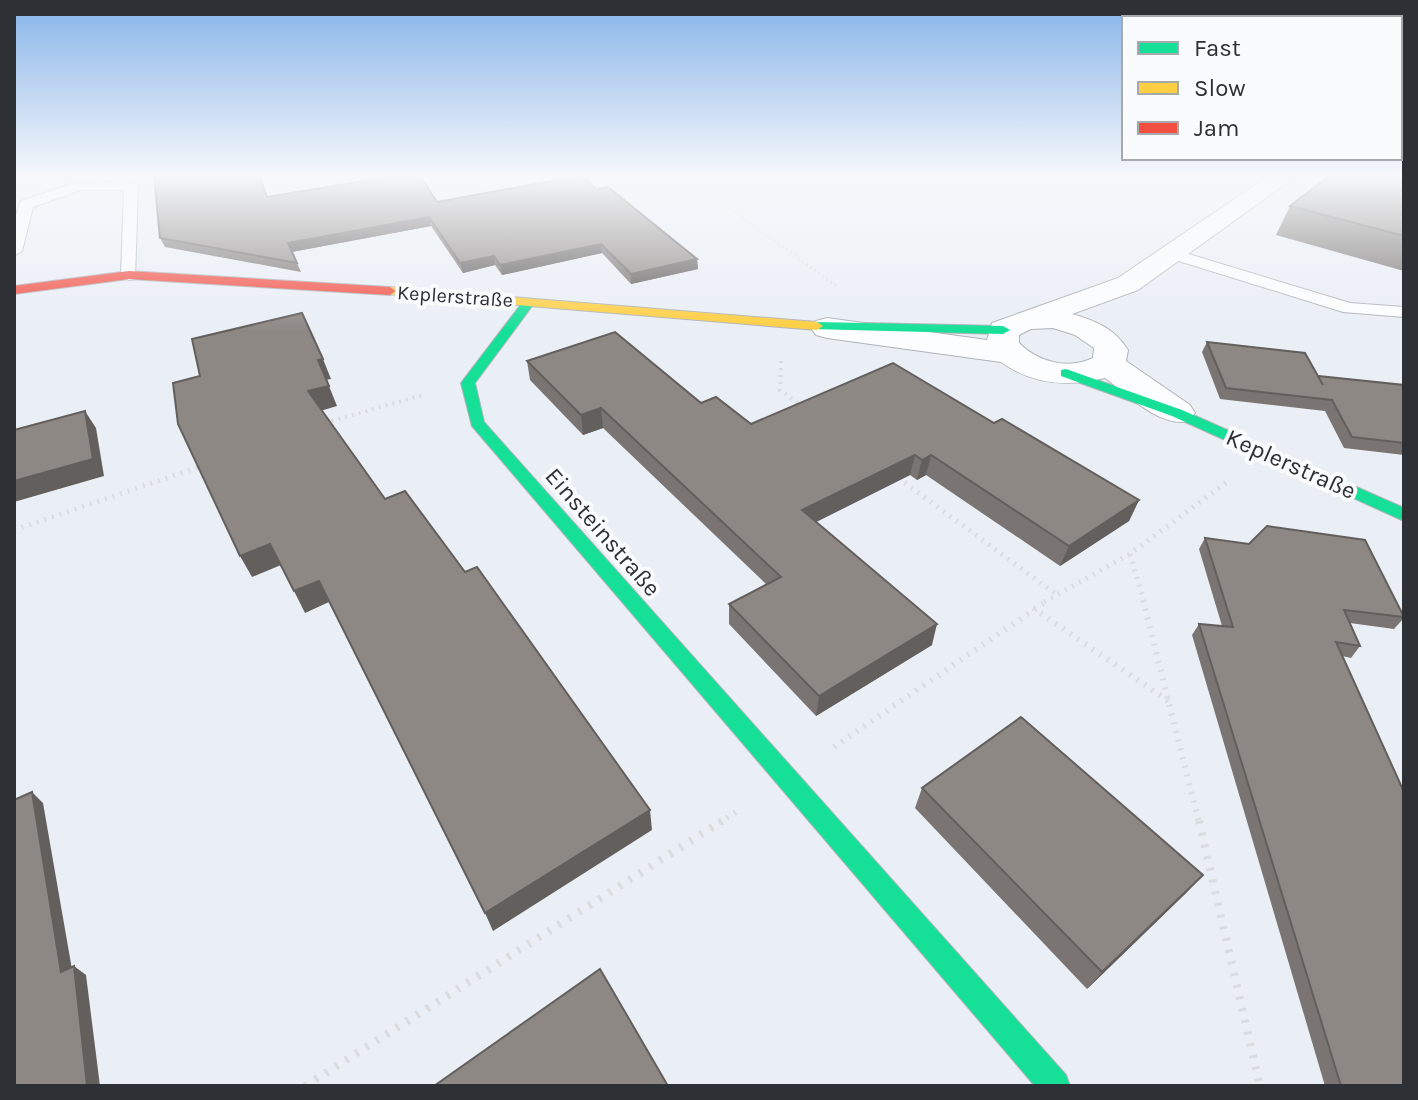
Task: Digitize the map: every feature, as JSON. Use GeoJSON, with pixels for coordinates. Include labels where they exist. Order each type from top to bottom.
{"type":"FeatureCollection","features":[{"type":"Feature","properties":{"kind":"street"},"geometry":{"type":"LineString","coordinates":[[1013,334],[1128,284],[1209,228]]}},
{"type":"Feature","properties":{"kind":"street","name":"Keplerstraße"},"geometry":{"type":"LineString","coordinates":[[14,290],[129,275],[529,302],[824,327],[1013,334],[1071,323],[1177,413]]}},
{"type":"Feature","properties":{"kind":"street"},"geometry":{"type":"LineString","coordinates":[[1108,353],[1128,284]]}},
{"type":"Feature","properties":{"kind":"street","name":"Einsteinstraße"},"geometry":{"type":"LineString","coordinates":[[529,302],[468,383],[477,423],[1055,1086]]}},
{"type":"Feature","properties":{"kind":"street","name":"Keplerstraße"},"geometry":{"type":"LineString","coordinates":[[824,327],[1013,334]]}},
{"type":"Feature","properties":{"kind":"street","name":"Keplerstraße"},"geometry":{"type":"LineString","coordinates":[[1013,334],[1034,367],[1066,373],[1177,413],[1404,515]]}},
{"type":"Feature","properties":{"kind":"street","name":"Keplerstraße"},"geometry":{"type":"LineString","coordinates":[[1066,373],[1098,370],[1108,353]]}},
{"type":"Feature","properties":{"kind":"lane"},"geometry":{"type":"LineString","coordinates":[[14,251],[20,228]]}},
{"type":"Feature","properties":{"kind":"lane"},"geometry":{"type":"LineString","coordinates":[[129,275],[130,228]]}},
{"type":"Feature","properties":{"kind":"lane"},"geometry":{"type":"LineString","coordinates":[[1172,254],[1349,308],[1404,312]]}},
{"type":"Feature","properties":{"kind":"path"},"geometry":{"type":"LineString","coordinates":[[757,228],[894,329]]}},
{"type":"Feature","properties":{"kind":"path"},"geometry":{"type":"LineString","coordinates":[[782,324],[780,390],[805,409]]}},
{"type":"Feature","properties":{"kind":"path"},"geometry":{"type":"LineString","coordinates":[[323,424],[408,399]]}},
{"type":"Feature","properties":{"kind":"path"},"geometry":{"type":"LineString","coordinates":[[14,530],[206,465]]}},
{"type":"Feature","properties":{"kind":"path"},"geometry":{"type":"LineString","coordinates":[[893,474],[1056,594]]}},
{"type":"Feature","properties":{"kind":"path","name":"Keplerstraße"},"geometry":{"type":"LineString","coordinates":[[786,780],[1033,608],[1130,554],[1221,486]]}},
{"type":"Feature","properties":{"kind":"path"},"geometry":{"type":"LineString","coordinates":[[1130,554],[1172,703],[1260,1086]]}},
{"type":"Feature","properties":{"kind":"path"},"geometry":{"type":"LineString","coordinates":[[1033,608],[1172,703]]}},
{"type":"Feature","properties":{"kind":"path"},"geometry":{"type":"LineString","coordinates":[[305,1086],[786,780]]}},
{"type":"Feature","properties":{"kind":"building"},"geometry":{"type":"Polygon","coordinates":[[[159,228],[368,228],[288,243],[297,263],[160,238],[159,228]]]}},
{"type":"Feature","properties":{"kind":"building"},"geometry":{"type":"Polygon","coordinates":[[[437,228],[659,228],[697,259],[631,274],[601,244],[500,265],[494,256],[460,263],[437,228]]]}},
{"type":"Feature","properties":{"kind":"building"},"geometry":{"type":"Polygon","coordinates":[[[1375,228],[1404,228],[1404,236],[1375,228]]]}},
{"type":"Feature","properties":{"kind":"building"},"geometry":{"type":"Polygon","coordinates":[[[302,313],[323,359],[318,360],[329,386],[308,391],[385,499],[405,491],[465,572],[477,567],[650,810],[485,913],[319,581],[294,591],[270,544],[240,556],[178,424],[173,383],[200,376],[192,339],[302,313]]]}},
{"type":"Feature","properties":{"kind":"building"},"geometry":{"type":"Polygon","coordinates":[[[615,332],[701,403],[716,397],[751,424],[893,363],[994,423],[1002,419],[1139,500],[1069,546],[931,455],[922,460],[915,455],[802,510],[937,624],[819,696],[729,604],[781,577],[601,408],[581,415],[527,361],[615,332]]]}},
{"type":"Feature","properties":{"kind":"building"},"geometry":{"type":"Polygon","coordinates":[[[1207,342],[1305,353],[1323,385],[1318,376],[1404,385],[1404,443],[1352,437],[1332,400],[1226,388],[1207,342]]]}},
{"type":"Feature","properties":{"kind":"building"},"geometry":{"type":"Polygon","coordinates":[[[85,411],[93,459],[14,481],[14,430],[85,411]]]}},
{"type":"Feature","properties":{"kind":"building"},"geometry":{"type":"Polygon","coordinates":[[[1267,526],[1365,540],[1404,617],[1344,610],[1360,646],[1336,642],[1404,792],[1404,1086],[1341,1086],[1199,624],[1233,627],[1205,538],[1249,544],[1267,526]]]}},
{"type":"Feature","properties":{"kind":"building"},"geometry":{"type":"Polygon","coordinates":[[[1021,717],[1203,875],[1102,972],[922,788],[1021,717]]]}},
{"type":"Feature","properties":{"kind":"building"},"geometry":{"type":"Polygon","coordinates":[[[32,792],[61,972],[74,966],[87,1086],[14,1086],[14,800],[32,792]]]}},
{"type":"Feature","properties":{"kind":"building"},"geometry":{"type":"Polygon","coordinates":[[[600,969],[668,1086],[434,1086],[600,969]]]}},
{"type":"Feature","properties":{"kind":"traffic: fast"},"geometry":{"type":"LineString","coordinates":[[529,302],[468,383],[477,423],[1055,1086]]}},
{"type":"Feature","properties":{"kind":"traffic: fast"},"geometry":{"type":"LineString","coordinates":[[817,326],[1003,330]]}},
{"type":"Feature","properties":{"kind":"traffic: fast"},"geometry":{"type":"LineString","coordinates":[[1066,373],[1177,413],[1404,515]]}},
{"type":"Feature","properties":{"kind":"traffic: slow"},"geometry":{"type":"LineString","coordinates":[[390,291],[817,326]]}},
{"type":"Feature","properties":{"kind":"traffic: jam"},"geometry":{"type":"LineString","coordinates":[[14,290],[129,275],[390,291]]}}]}
